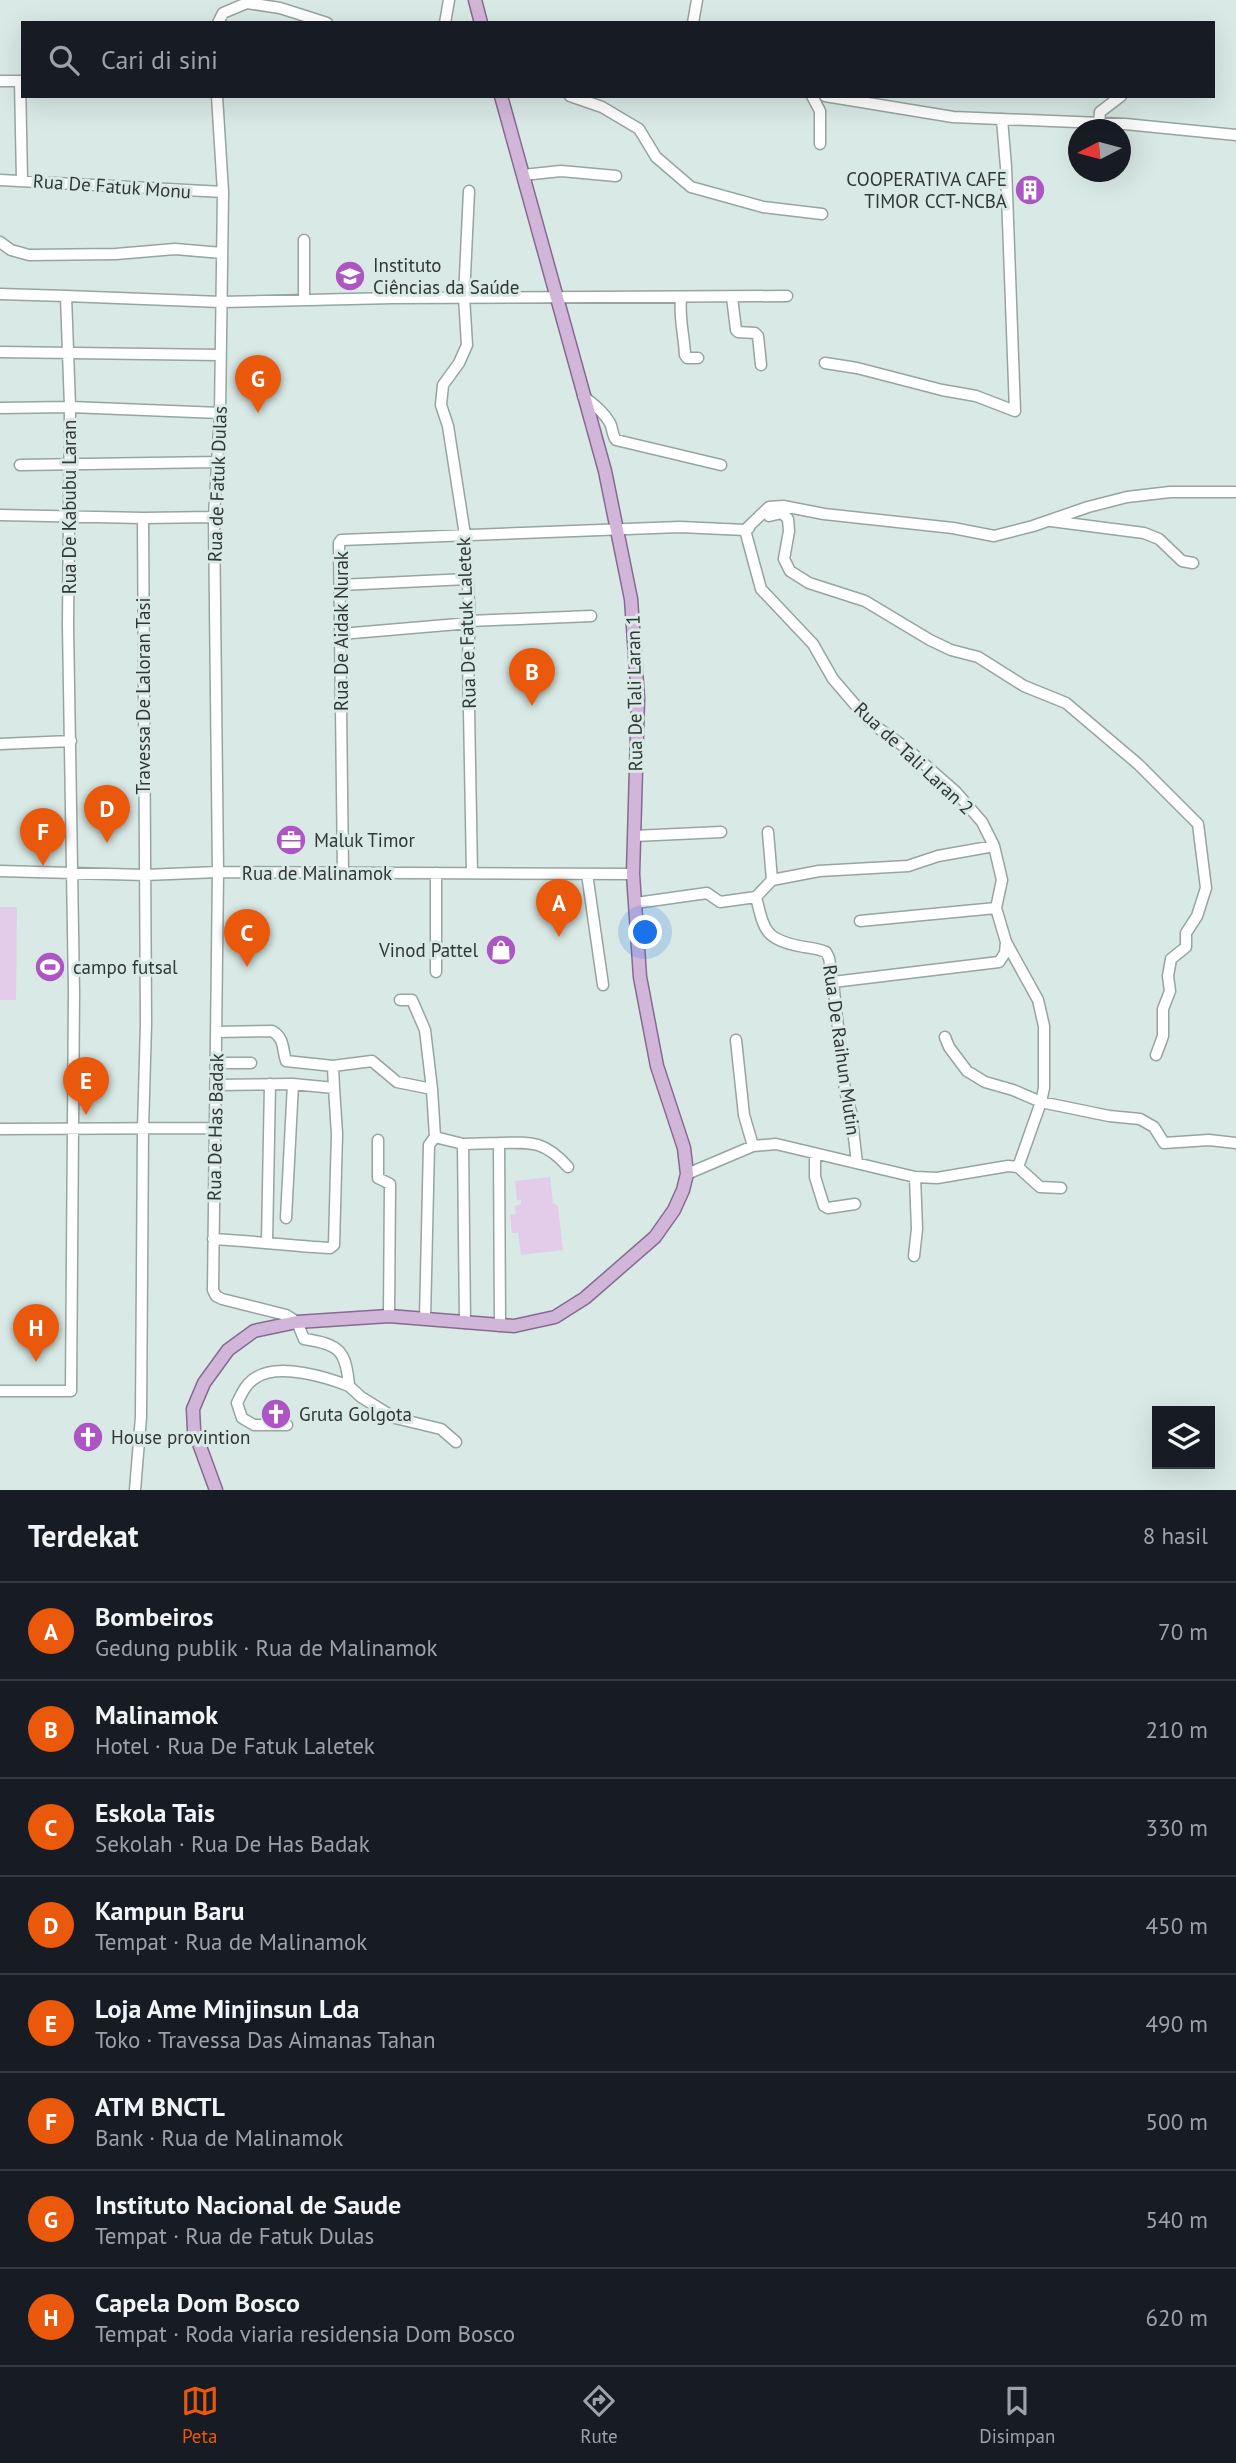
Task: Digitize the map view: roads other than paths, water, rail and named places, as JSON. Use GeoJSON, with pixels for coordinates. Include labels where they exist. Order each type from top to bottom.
{"type":"FeatureCollection","features":[{"type":"Feature","properties":{"kind":"main road"},"geometry":{"type":"LineString","coordinates":[[475,0],[480,21]]}},
{"type":"Feature","properties":{"kind":"main road","name":"Rua De Tali Laran 1"},"geometry":{"type":"LineString","coordinates":[[503,98],[555,298],[605,471],[631,598],[638,698],[634,874],[640,977],[650,1037],[684,1148],[687,1174]]}},
{"type":"Feature","properties":{"kind":"main road"},"geometry":{"type":"LineString","coordinates":[[216,1490],[194,1430],[193,1409],[198,1393],[228,1350],[254,1331],[297,1322],[389,1316],[500,1326],[521,1325],[555,1317],[585,1298],[643,1251],[656,1237],[674,1210],[687,1174]]}},
{"type":"Feature","properties":{"kind":"street"},"geometry":{"type":"LineString","coordinates":[[445,21],[449,0]]}},
{"type":"Feature","properties":{"kind":"street"},"geometry":{"type":"LineString","coordinates":[[693,21],[697,0]]}},
{"type":"Feature","properties":{"kind":"street"},"geometry":{"type":"LineString","coordinates":[[219,21],[223,13],[247,3],[280,8],[321,21]]}},
{"type":"Feature","properties":{"kind":"street"},"geometry":{"type":"LineString","coordinates":[[0,81],[21,81]]}},
{"type":"Feature","properties":{"kind":"street"},"geometry":{"type":"LineString","coordinates":[[21,98],[22,180]]}},
{"type":"Feature","properties":{"kind":"street","name":"Rua de Fatuk Dulas"},"geometry":{"type":"LineString","coordinates":[[217,98],[223,192],[220,413],[215,517],[218,873]]}},
{"type":"Feature","properties":{"kind":"street"},"geometry":{"type":"LineString","coordinates":[[576,98],[602,107],[639,129],[656,157],[691,187],[763,207],[822,214]]}},
{"type":"Feature","properties":{"kind":"street"},"geometry":{"type":"LineString","coordinates":[[813,98],[820,111],[820,144]]}},
{"type":"Feature","properties":{"kind":"street"},"geometry":{"type":"LineString","coordinates":[[837,98],[953,117],[1068,122]]}},
{"type":"Feature","properties":{"kind":"street"},"geometry":{"type":"LineString","coordinates":[[1099,119],[1100,112],[1118,98]]}},
{"type":"Feature","properties":{"kind":"street"},"geometry":{"type":"LineString","coordinates":[[825,363],[858,368],[976,396],[1015,411],[1002,119]]}},
{"type":"Feature","properties":{"kind":"street"},"geometry":{"type":"LineString","coordinates":[[1131,126],[1236,135]]}},
{"type":"Feature","properties":{"kind":"street"},"geometry":{"type":"LineString","coordinates":[[523,175],[561,171],[616,176]]}},
{"type":"Feature","properties":{"kind":"street","name":"Rua De Fatuk Monu"},"geometry":{"type":"LineString","coordinates":[[0,180],[124,189],[223,192]]}},
{"type":"Feature","properties":{"kind":"street","name":"Rua De Fatuk Laletek"},"geometry":{"type":"LineString","coordinates":[[469,191],[464,298],[467,345],[459,363],[443,385],[441,405],[447,426],[465,536],[470,622],[472,873]]}},
{"type":"Feature","properties":{"kind":"street"},"geometry":{"type":"LineString","coordinates":[[304,240],[304,300]]}},
{"type":"Feature","properties":{"kind":"street"},"geometry":{"type":"LineString","coordinates":[[0,242],[11,250],[29,255],[116,254],[175,249],[222,253]]}},
{"type":"Feature","properties":{"kind":"street"},"geometry":{"type":"LineString","coordinates":[[0,294],[221,302],[787,296]]}},
{"type":"Feature","properties":{"kind":"street","name":"Rua De Kabubu Laran"},"geometry":{"type":"LineString","coordinates":[[0,1391],[71,1391],[74,992],[68,625],[69,351],[65,296]]}},
{"type":"Feature","properties":{"kind":"street"},"geometry":{"type":"LineString","coordinates":[[732,297],[736,330],[755,333],[758,336],[761,365]]}},
{"type":"Feature","properties":{"kind":"street"},"geometry":{"type":"LineString","coordinates":[[681,298],[679,317],[685,355],[687,358],[698,358]]}},
{"type":"Feature","properties":{"kind":"street"},"geometry":{"type":"LineString","coordinates":[[0,352],[220,355]]}},
{"type":"Feature","properties":{"kind":"street"},"geometry":{"type":"LineString","coordinates":[[583,396],[601,411],[611,424],[616,440],[721,465]]}},
{"type":"Feature","properties":{"kind":"street"},"geometry":{"type":"LineString","coordinates":[[0,408],[69,407],[220,413]]}},
{"type":"Feature","properties":{"kind":"street"},"geometry":{"type":"LineString","coordinates":[[20,465],[218,462]]}},
{"type":"Feature","properties":{"kind":"street"},"geometry":{"type":"LineString","coordinates":[[745,530],[769,508],[783,506],[824,514],[953,528],[994,536],[1088,506],[1127,497],[1170,492],[1236,492]]}},
{"type":"Feature","properties":{"kind":"street"},"geometry":{"type":"LineString","coordinates":[[745,530],[773,513],[782,513],[788,519],[789,531],[784,559],[790,571],[809,583],[865,601],[930,640],[951,650],[978,657],[1034,691],[1066,704],[1138,764],[1198,824],[1206,888],[1197,916],[1186,933],[1186,947],[1171,959],[1168,975],[1170,991],[1163,1009],[1163,1036],[1156,1055]]}},
{"type":"Feature","properties":{"kind":"street"},"geometry":{"type":"LineString","coordinates":[[0,514],[215,517]]}},
{"type":"Feature","properties":{"kind":"street","name":"Travessa De Laloran Tasi"},"geometry":{"type":"LineString","coordinates":[[135,1490],[141,1417],[146,1024],[143,518]]}},
{"type":"Feature","properties":{"kind":"street"},"geometry":{"type":"LineString","coordinates":[[1048,520],[1144,533],[1159,539],[1182,561],[1193,563]]}},
{"type":"Feature","properties":{"kind":"street","name":"Rua De Aidak Nurak"},"geometry":{"type":"LineString","coordinates":[[343,872],[341,540],[680,527],[745,530]]}},
{"type":"Feature","properties":{"kind":"street","name":"Rua de Tali Laran 2"},"geometry":{"type":"LineString","coordinates":[[745,530],[761,589],[813,644],[833,679],[870,722],[906,748],[956,792],[982,822],[994,846],[1002,880],[996,908],[1006,942],[1038,1000],[1044,1026],[1044,1088],[1018,1167]]}},
{"type":"Feature","properties":{"kind":"street"},"geometry":{"type":"LineString","coordinates":[[340,585],[467,579]]}},
{"type":"Feature","properties":{"kind":"street"},"geometry":{"type":"LineString","coordinates":[[341,634],[470,622],[591,616]]}},
{"type":"Feature","properties":{"kind":"street"},"geometry":{"type":"LineString","coordinates":[[0,744],[71,741]]}},
{"type":"Feature","properties":{"kind":"street"},"geometry":{"type":"LineString","coordinates":[[768,831],[772,880]]}},
{"type":"Feature","properties":{"kind":"street"},"geometry":{"type":"LineString","coordinates":[[634,836],[721,832]]}},
{"type":"Feature","properties":{"kind":"street"},"geometry":{"type":"LineString","coordinates":[[636,903],[707,893],[720,902],[756,897],[772,880],[819,871],[908,866],[938,856],[994,846]]}},
{"type":"Feature","properties":{"kind":"street","name":"Rua de Malinamok"},"geometry":{"type":"LineString","coordinates":[[0,871],[72,875],[343,872],[634,874]]}},
{"type":"Feature","properties":{"kind":"street","name":"Rua De Has Badak"},"geometry":{"type":"LineString","coordinates":[[218,873],[213,1290],[216,1296],[286,1315],[297,1322]]}},
{"type":"Feature","properties":{"kind":"street"},"geometry":{"type":"LineString","coordinates":[[436,873],[436,972]]}},
{"type":"Feature","properties":{"kind":"street"},"geometry":{"type":"LineString","coordinates":[[587,874],[603,985]]}},
{"type":"Feature","properties":{"kind":"street","name":"Rua De Raihun Mutin"},"geometry":{"type":"LineString","coordinates":[[756,897],[769,935],[798,946],[826,952],[829,958],[845,1091],[851,1112],[858,1163]]}},
{"type":"Feature","properties":{"kind":"street"},"geometry":{"type":"LineString","coordinates":[[860,921],[996,908]]}},
{"type":"Feature","properties":{"kind":"street"},"geometry":{"type":"LineString","coordinates":[[833,982],[999,962],[1005,953],[1006,942]]}},
{"type":"Feature","properties":{"kind":"street"},"geometry":{"type":"LineString","coordinates":[[400,1000],[412,1000],[425,1030],[432,1089],[435,1137],[429,1145],[425,1318]]}},
{"type":"Feature","properties":{"kind":"street"},"geometry":{"type":"LineString","coordinates":[[216,1032],[272,1031],[282,1040],[286,1061],[333,1066],[372,1061],[397,1082],[432,1089]]}},
{"type":"Feature","properties":{"kind":"street"},"geometry":{"type":"LineString","coordinates":[[945,1037],[967,1071],[985,1082],[1041,1102],[1109,1116],[1140,1119],[1154,1127],[1164,1143],[1209,1140],[1236,1143]]}},
{"type":"Feature","properties":{"kind":"street"},"geometry":{"type":"LineString","coordinates":[[736,1040],[744,1115],[753,1146]]}},
{"type":"Feature","properties":{"kind":"street"},"geometry":{"type":"LineString","coordinates":[[216,1063],[251,1063]]}},
{"type":"Feature","properties":{"kind":"street"},"geometry":{"type":"LineString","coordinates":[[213,1239],[267,1242],[285,1246],[330,1248],[334,1245],[337,1134],[333,1066]]}},
{"type":"Feature","properties":{"kind":"street"},"geometry":{"type":"LineString","coordinates":[[267,1242],[270,1084]]}},
{"type":"Feature","properties":{"kind":"street"},"geometry":{"type":"LineString","coordinates":[[216,1085],[293,1084],[334,1088]]}},
{"type":"Feature","properties":{"kind":"street"},"geometry":{"type":"LineString","coordinates":[[286,1218],[293,1084]]}},
{"type":"Feature","properties":{"kind":"street"},"geometry":{"type":"LineString","coordinates":[[0,1129],[214,1128]]}},
{"type":"Feature","properties":{"kind":"street"},"geometry":{"type":"LineString","coordinates":[[435,1137],[463,1144],[535,1143],[557,1154],[568,1167]]}},
{"type":"Feature","properties":{"kind":"street"},"geometry":{"type":"LineString","coordinates":[[378,1140],[378,1178],[390,1184],[389,1316]]}},
{"type":"Feature","properties":{"kind":"street"},"geometry":{"type":"LineString","coordinates":[[499,1143],[500,1326]]}},
{"type":"Feature","properties":{"kind":"street"},"geometry":{"type":"LineString","coordinates":[[463,1144],[465,1323]]}},
{"type":"Feature","properties":{"kind":"street"},"geometry":{"type":"LineString","coordinates":[[687,1174],[753,1146],[776,1144],[915,1177],[937,1178],[1008,1166],[1018,1167],[1040,1187],[1060,1188]]}},
{"type":"Feature","properties":{"kind":"street"},"geometry":{"type":"LineString","coordinates":[[815,1154],[815,1177],[824,1206],[828,1208],[855,1204]]}},
{"type":"Feature","properties":{"kind":"street"},"geometry":{"type":"LineString","coordinates":[[914,1256],[917,1229],[915,1177]]}},
{"type":"Feature","properties":{"kind":"street"},"geometry":{"type":"LineString","coordinates":[[297,1322],[304,1339],[329,1342],[340,1352],[347,1368],[349,1386]]}},
{"type":"Feature","properties":{"kind":"street"},"geometry":{"type":"LineString","coordinates":[[287,1425],[254,1425],[242,1418],[237,1403],[245,1387],[257,1376],[282,1372],[306,1374],[349,1386],[361,1397],[395,1418],[441,1429],[456,1442]]}},
{"type":"Feature","properties":{"kind":"street"},"geometry":{"type":"LineString","coordinates":[[0,1397],[80,1396]]}},
{"type":"Feature","properties":{"kind":"place","name":"COOPERATIVA CAFE TIMOR CCT-NCBA"},"geometry":{"type":"Point","coordinates":[1030,190]}},
{"type":"Feature","properties":{"kind":"place","name":"Instituto Ciências da Saúde"},"geometry":{"type":"Point","coordinates":[350,276]}},
{"type":"Feature","properties":{"kind":"place","name":"Instituto Nacional de Saude"},"geometry":{"type":"Point","coordinates":[258,413]}},
{"type":"Feature","properties":{"kind":"place","name":"Malinamok"},"geometry":{"type":"Point","coordinates":[532,706]}},
{"type":"Feature","properties":{"kind":"place","name":"Maluk Timor"},"geometry":{"type":"Point","coordinates":[291,840]}},
{"type":"Feature","properties":{"kind":"place","name":"Kampun Baru"},"geometry":{"type":"Point","coordinates":[107,843]}},
{"type":"Feature","properties":{"kind":"place","name":"ATM BNCTL"},"geometry":{"type":"Point","coordinates":[43,866]}},
{"type":"Feature","properties":{"kind":"place","name":"Bombeiros"},"geometry":{"type":"Point","coordinates":[559,937]}},
{"type":"Feature","properties":{"kind":"place","name":"Vinod Pattel"},"geometry":{"type":"Point","coordinates":[501,950]}},
{"type":"Feature","properties":{"kind":"place","name":"campo futsal"},"geometry":{"type":"Point","coordinates":[50,967]}},
{"type":"Feature","properties":{"kind":"place","name":"Eskola Tais"},"geometry":{"type":"Point","coordinates":[247,967]}},
{"type":"Feature","properties":{"kind":"place","name":"Loja Ame Minjinsun Lda"},"geometry":{"type":"Point","coordinates":[86,1115]}},
{"type":"Feature","properties":{"kind":"place","name":"Capela Dom Bosco"},"geometry":{"type":"Point","coordinates":[36,1362]}},
{"type":"Feature","properties":{"kind":"place","name":"Gruta Golgota"},"geometry":{"type":"Point","coordinates":[276,1414]}},
{"type":"Feature","properties":{"kind":"place","name":"House provintion"},"geometry":{"type":"Point","coordinates":[88,1437]}}]}
